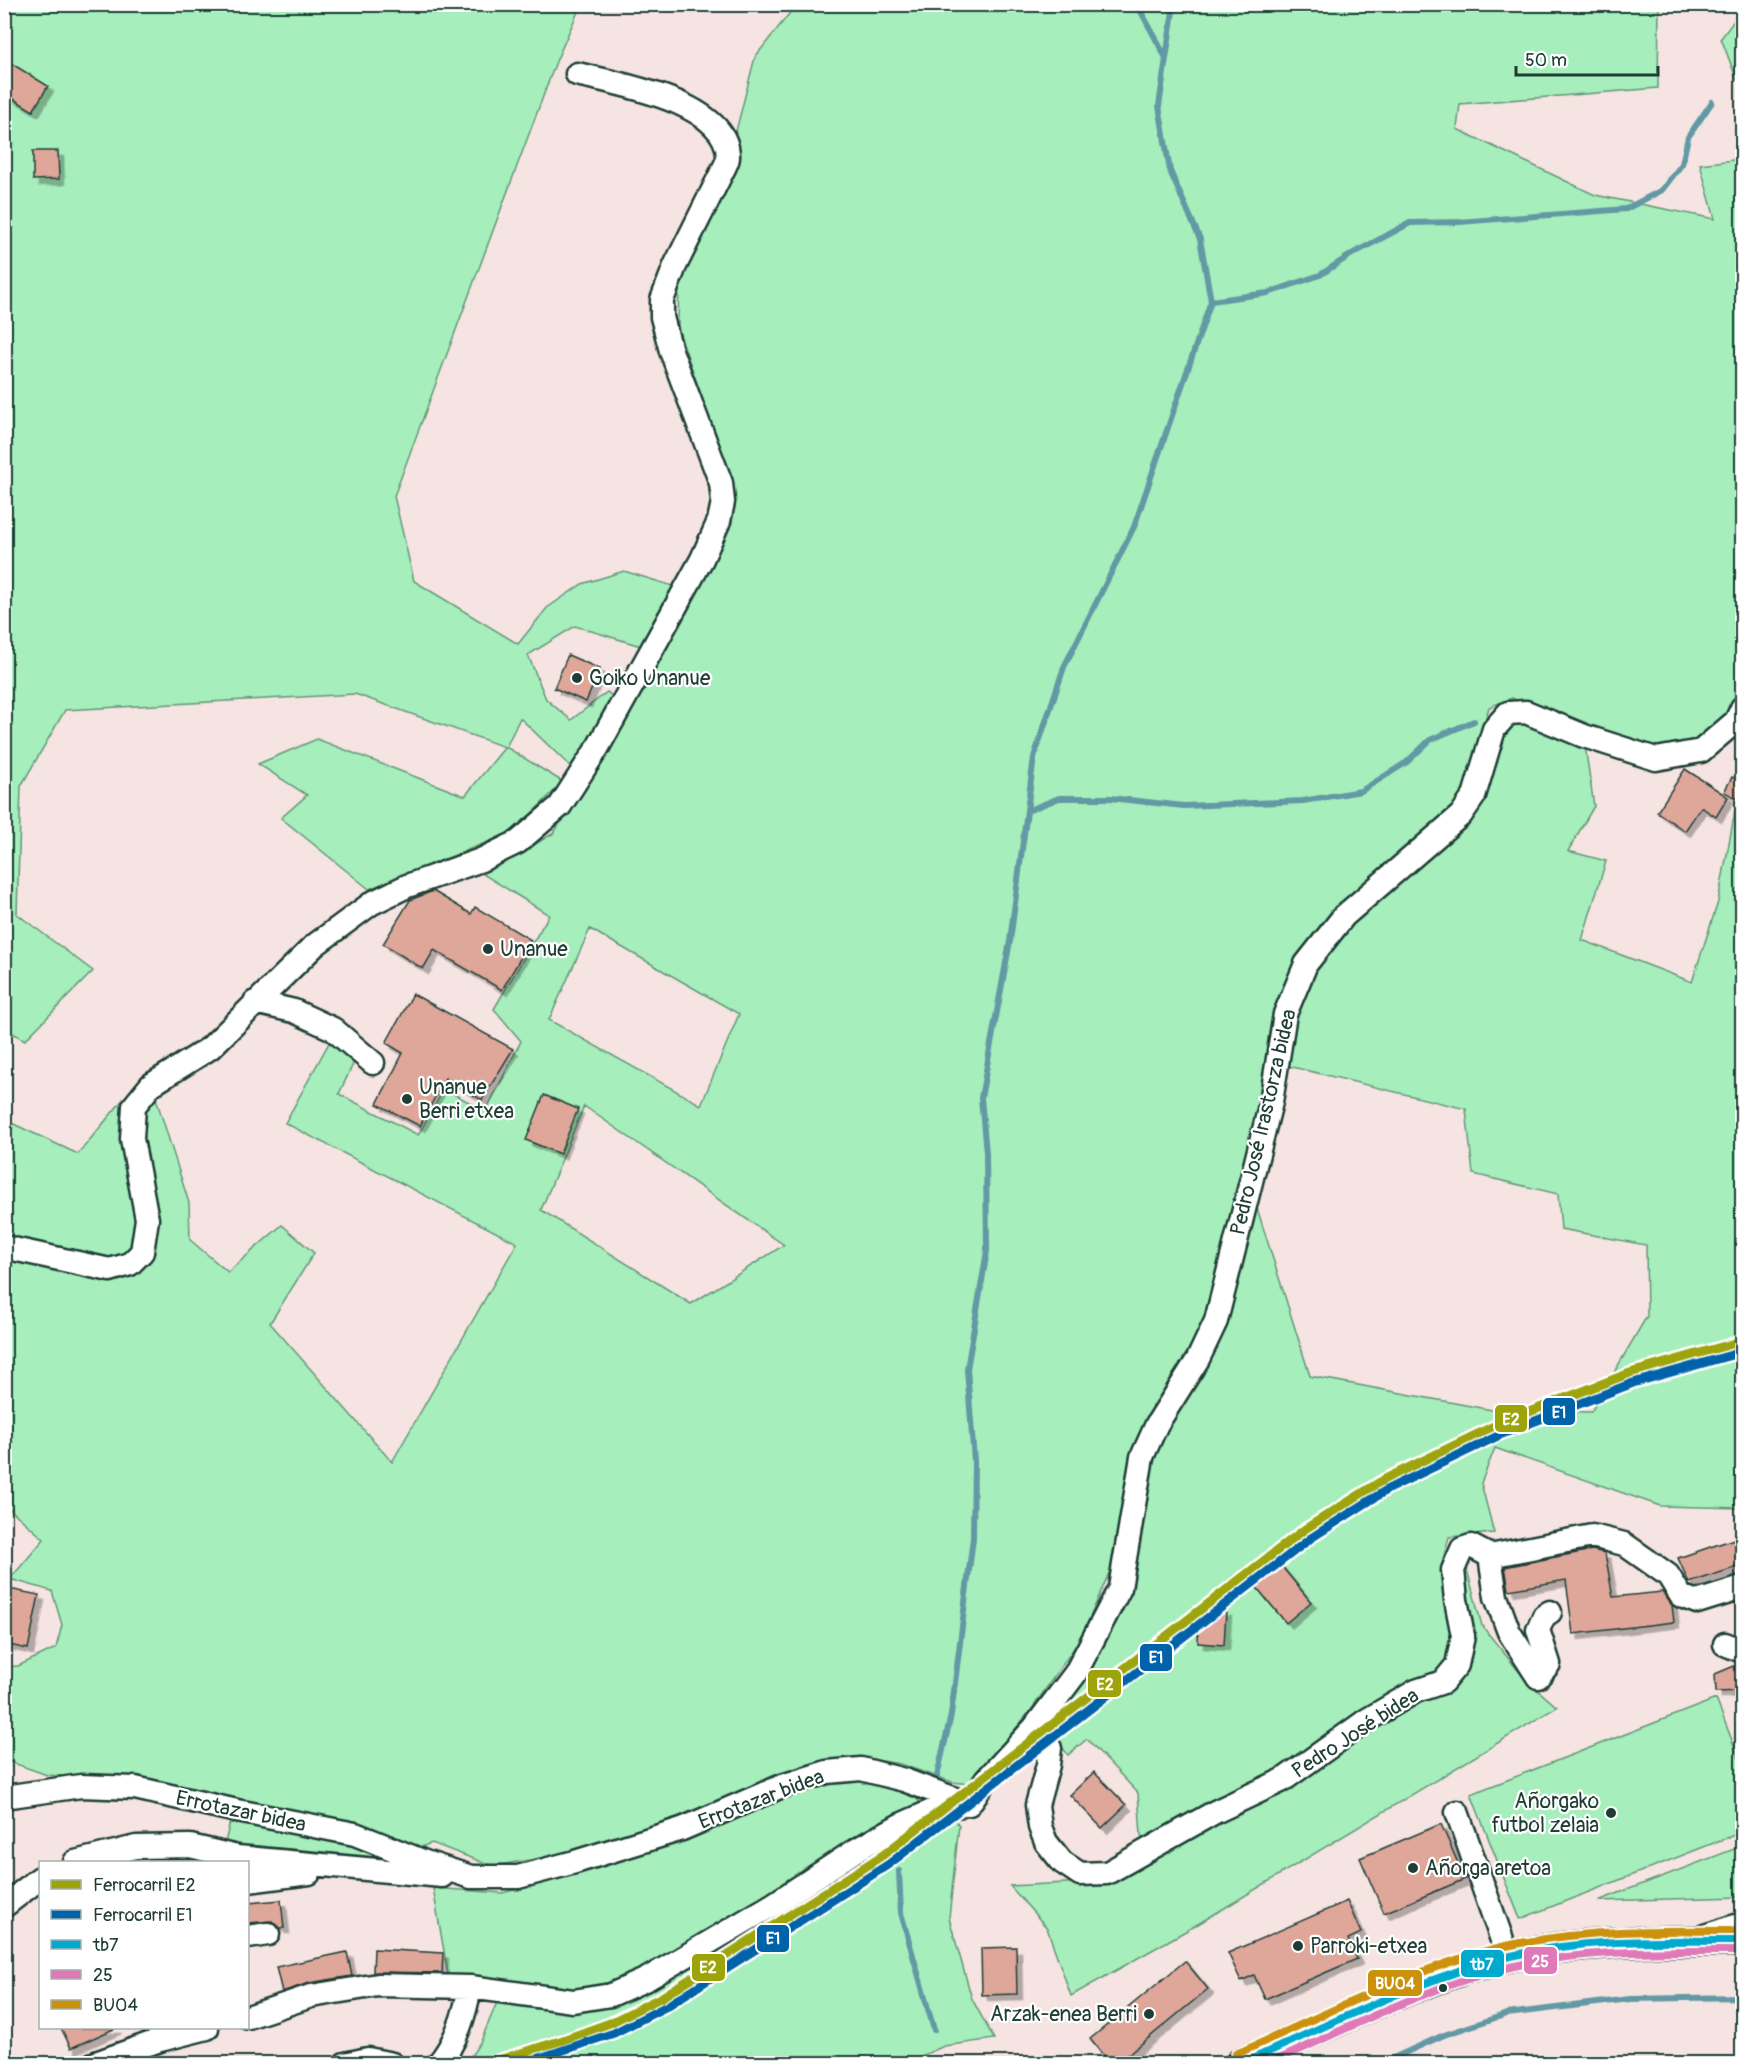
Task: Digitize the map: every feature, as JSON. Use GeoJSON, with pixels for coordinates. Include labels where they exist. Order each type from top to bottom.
{"type":"FeatureCollection","features":[{"type":"Feature","properties":{"kind":"main road"},"geometry":{"type":"LineString","coordinates":[[1240,2064],[1422,1984],[1508,1957],[1587,1945],[1743,1941]]}},
{"type":"Feature","properties":{"kind":"street"},"geometry":{"type":"LineString","coordinates":[[4,1247],[110,1270],[130,1264],[142,1252],[147,1219],[132,1139],[134,1106],[151,1085],[210,1048],[315,945],[372,903],[407,886],[481,860],[518,842],[560,806],[598,747],[702,559],[719,521],[723,502],[721,483],[665,332],[662,300],[675,266],[728,157],[723,138],[704,117],[651,92],[576,74]]}},
{"type":"Feature","properties":{"kind":"street","name":"Pedro José Irastorza bidea"},"geometry":{"type":"LineString","coordinates":[[969,1804],[986,1780],[1034,1728],[1075,1674],[1120,1588],[1142,1457],[1157,1424],[1198,1359],[1216,1321],[1271,1102],[1286,1014],[1306,964],[1344,916],[1461,815],[1474,796],[1494,729],[1508,713],[1526,712],[1584,736],[1656,759],[1701,751],[1736,721],[1743,708]]}},
{"type":"Feature","properties":{"kind":"street"},"geometry":{"type":"LineString","coordinates":[[255,1002],[294,1011],[333,1029],[373,1063]]}},
{"type":"Feature","properties":{"kind":"street"},"geometry":{"type":"LineString","coordinates":[[1550,1612],[1544,1616],[1538,1630],[1549,1664],[1538,1677],[1509,1632],[1496,1597],[1490,1556],[1592,1536],[1624,1544],[1668,1575],[1681,1596],[1697,1602],[1743,1588]]}},
{"type":"Feature","properties":{"kind":"street","name":"Pedro José bidea"},"geometry":{"type":"LineString","coordinates":[[1034,1728],[1050,1748],[1048,1765],[1036,1805],[1040,1827],[1046,1842],[1062,1862],[1080,1874],[1107,1873],[1215,1812],[1283,1780],[1367,1720],[1416,1691],[1443,1682],[1457,1665],[1463,1636],[1456,1600],[1454,1570],[1462,1549],[1471,1546],[1490,1556]]}},
{"type":"Feature","properties":{"kind":"street","name":"Errotazar bidea"},"geometry":{"type":"LineString","coordinates":[[83,1861],[136,1847],[190,1846],[237,1857],[408,1874],[518,1877],[682,1829],[783,1786],[827,1772],[861,1769],[904,1780],[969,1804]]}},
{"type":"Feature","properties":{"kind":"street","name":"Errotazar bidea"},"geometry":{"type":"LineString","coordinates":[[4,1797],[81,1786],[135,1788],[355,1834],[425,1862],[471,1877]]}},
{"type":"Feature","properties":{"kind":"street"},"geometry":{"type":"LineString","coordinates":[[249,2017],[311,1996],[378,1985],[470,1987],[573,2001],[611,1995],[647,1979],[774,1904],[856,1850],[900,1825],[934,1810],[969,1804]]}},
{"type":"Feature","properties":{"kind":"street"},"geometry":{"type":"LineString","coordinates":[[1457,1812],[1508,1957]]}},
{"type":"Feature","properties":{"kind":"street","name":"Errotazar bidea"},"geometry":{"type":"LineString","coordinates":[[249,1881],[358,1868]]}},
{"type":"Feature","properties":{"kind":"street"},"geometry":{"type":"LineString","coordinates":[[4,1906],[39,1879]]}},
{"type":"Feature","properties":{"kind":"street"},"geometry":{"type":"LineString","coordinates":[[1688,1941],[1743,1924]]}},
{"type":"Feature","properties":{"kind":"street"},"geometry":{"type":"LineString","coordinates":[[438,2064],[453,2041],[466,2011],[470,1987]]}},
{"type":"Feature","properties":{"kind":"street"},"geometry":{"type":"LineString","coordinates":[[93,2064],[157,2034],[199,2029]]}},
{"type":"Feature","properties":{"kind":"street"},"geometry":{"type":"LineString","coordinates":[[345,2064],[368,2059],[392,2064]]}},
{"type":"Feature","properties":{"kind":"green space"},"geometry":{"type":"Polygon","coordinates":[[[4,5],[581,5],[557,59],[394,496],[414,581],[518,644],[547,608],[582,584],[624,571],[673,586],[641,646],[575,626],[528,655],[546,699],[571,720],[607,692],[616,699],[572,768],[520,718],[506,747],[563,782],[513,832],[369,889],[281,818],[307,795],[258,764],[317,739],[465,796],[505,747],[355,694],[65,710],[21,786],[17,914],[93,971],[25,1040],[4,1028],[4,5]]]}},
{"type":"Feature","properties":{"kind":"green space"},"geometry":{"type":"Polygon","coordinates":[[[796,5],[1659,5],[1658,88],[1460,104],[1457,129],[1595,195],[1715,219],[1700,164],[1742,159],[1742,691],[1734,714],[1705,741],[1668,750],[1587,729],[1512,698],[1489,707],[1462,802],[1345,902],[1302,950],[1283,990],[1264,1103],[1204,1327],[1115,1559],[1081,1638],[1031,1710],[970,1784],[952,1782],[900,1764],[859,1757],[804,1765],[694,1811],[573,1853],[492,1866],[432,1843],[381,1861],[225,1843],[235,1799],[138,1782],[47,1775],[5,1760],[5,1667],[18,1666],[56,1648],[62,1625],[52,1591],[10,1579],[44,1539],[5,1505],[5,1120],[78,1154],[140,1079],[156,1098],[189,1203],[190,1240],[228,1272],[282,1225],[314,1253],[270,1323],[392,1462],[517,1243],[285,1123],[336,1030],[362,1045],[339,1094],[418,1135],[444,1089],[486,1111],[521,1041],[494,1009],[549,915],[478,871],[517,855],[554,833],[622,719],[732,518],[734,489],[678,329],[679,278],[737,160],[735,135],[755,57],[796,5]],[[590,929],[549,1020],[701,1105],[739,1014],[590,929]],[[584,1106],[541,1210],[691,1304],[784,1245],[584,1106]]]}},
{"type":"Feature","properties":{"kind":"green space"},"geometry":{"type":"Polygon","coordinates":[[[1742,10],[1742,81],[1737,80],[1721,38],[1742,10]]]}},
{"type":"Feature","properties":{"kind":"green space"},"geometry":{"type":"Polygon","coordinates":[[[1529,721],[1585,746],[1594,806],[1568,851],[1606,861],[1582,940],[1692,982],[1718,902],[1735,811],[1742,815],[1742,1508],[1660,1506],[1495,1448],[1481,1483],[1494,1533],[1449,1537],[1443,1559],[1464,1558],[1482,1626],[1525,1679],[1557,1707],[1198,1924],[1071,1996],[1047,1928],[1010,1886],[1104,1881],[1149,1860],[1141,1835],[1138,1793],[1087,1739],[1068,1755],[1047,1727],[1093,1658],[1144,1503],[1161,1435],[1256,1205],[1310,1376],[1492,1410],[1591,1412],[1647,1316],[1646,1245],[1561,1229],[1558,1194],[1473,1174],[1466,1109],[1284,1065],[1297,1000],[1312,971],[1341,934],[1382,892],[1465,825],[1500,737],[1510,725],[1529,721]]]}},
{"type":"Feature","properties":{"kind":"green space","name":"Añorgako futbol zelaia"},"geometry":{"type":"Polygon","coordinates":[[[1716,1699],[1742,1766],[1742,1832],[1520,1919],[1471,1794],[1716,1699]]]}},
{"type":"Feature","properties":{"kind":"green space"},"geometry":{"type":"Polygon","coordinates":[[[851,1778],[880,1782],[899,1788],[915,1797],[921,1804],[914,1813],[875,1826],[747,1911],[619,1982],[575,1991],[449,1980],[433,1888],[502,1893],[577,1874],[675,1843],[765,1802],[827,1779],[851,1778]]]}},
{"type":"Feature","properties":{"kind":"green space"},"geometry":{"type":"Polygon","coordinates":[[[951,1815],[959,1825],[949,1918],[972,1999],[994,2039],[944,2046],[903,2064],[466,2064],[481,2041],[497,2002],[555,2011],[591,2008],[862,1855],[921,1826],[951,1815]]]}},
{"type":"Feature","properties":{"kind":"green space"},"geometry":{"type":"Polygon","coordinates":[[[1742,1846],[1742,1897],[1598,1901],[1742,1846]]]}},
{"type":"Feature","properties":{"kind":"building"},"geometry":{"type":"Polygon","coordinates":[[[4,59],[48,86],[33,111],[4,93],[4,59]]]}},
{"type":"Feature","properties":{"kind":"building"},"geometry":{"type":"Polygon","coordinates":[[[33,151],[58,151],[59,179],[33,180],[33,151]]]}},
{"type":"Feature","properties":{"kind":"building","name":"Goiko Unanue"},"geometry":{"type":"Polygon","coordinates":[[[568,655],[600,669],[586,702],[554,688],[568,655]]]}},
{"type":"Feature","properties":{"kind":"building"},"geometry":{"type":"Polygon","coordinates":[[[1685,769],[1728,797],[1716,817],[1701,807],[1685,831],[1657,812],[1685,769]]]}},
{"type":"Feature","properties":{"kind":"building"},"geometry":{"type":"Polygon","coordinates":[[[1732,777],[1743,782],[1743,801],[1724,792],[1732,777]]]}},
{"type":"Feature","properties":{"kind":"building"},"geometry":{"type":"Polygon","coordinates":[[[433,891],[471,914],[475,907],[531,940],[502,990],[434,950],[423,969],[383,944],[410,900],[433,891]]]}},
{"type":"Feature","properties":{"kind":"building"},"geometry":{"type":"Polygon","coordinates":[[[413,994],[513,1049],[482,1100],[445,1078],[420,1126],[377,1104],[403,1053],[386,1043],[413,994]]]}},
{"type":"Feature","properties":{"kind":"building"},"geometry":{"type":"Polygon","coordinates":[[[544,1095],[578,1109],[560,1154],[526,1140],[544,1095]]]}},
{"type":"Feature","properties":{"kind":"building"},"geometry":{"type":"Polygon","coordinates":[[[1737,1538],[1743,1552],[1743,1565],[1689,1583],[1678,1558],[1737,1538]]]}},
{"type":"Feature","properties":{"kind":"building"},"geometry":{"type":"Polygon","coordinates":[[[1592,1550],[1605,1553],[1613,1597],[1662,1592],[1672,1605],[1674,1622],[1573,1634],[1566,1580],[1509,1590],[1505,1567],[1592,1550]]]}},
{"type":"Feature","properties":{"kind":"building"},"geometry":{"type":"Polygon","coordinates":[[[1274,1557],[1311,1602],[1286,1623],[1249,1578],[1274,1557]]]}},
{"type":"Feature","properties":{"kind":"building"},"geometry":{"type":"Polygon","coordinates":[[[4,1588],[39,1595],[28,1649],[4,1644],[4,1588]]]}},
{"type":"Feature","properties":{"kind":"building"},"geometry":{"type":"Polygon","coordinates":[[[1199,1610],[1226,1611],[1224,1645],[1198,1643],[1199,1610]]]}},
{"type":"Feature","properties":{"kind":"building"},"geometry":{"type":"Polygon","coordinates":[[[1743,1664],[1743,1691],[1716,1692],[1715,1674],[1743,1664]]]}},
{"type":"Feature","properties":{"kind":"building"},"geometry":{"type":"Polygon","coordinates":[[[1094,1772],[1126,1805],[1102,1828],[1070,1795],[1094,1772]]]}},
{"type":"Feature","properties":{"kind":"building","name":"Añorga aretoa"},"geometry":{"type":"Polygon","coordinates":[[[1441,1824],[1465,1879],[1384,1913],[1360,1858],[1441,1824]]]}},
{"type":"Feature","properties":{"kind":"building"},"geometry":{"type":"Polygon","coordinates":[[[281,1900],[284,1928],[280,1928],[272,1921],[249,1923],[249,1903],[281,1900]]]}},
{"type":"Feature","properties":{"kind":"building","name":"Parroki-etxea"},"geometry":{"type":"Polygon","coordinates":[[[1347,1901],[1361,1933],[1348,1939],[1357,1959],[1265,1999],[1254,1975],[1241,1981],[1228,1953],[1347,1901]]]}},
{"type":"Feature","properties":{"kind":"building"},"geometry":{"type":"Polygon","coordinates":[[[1016,1947],[1017,1994],[982,1995],[981,1948],[1016,1947]]]}},
{"type":"Feature","properties":{"kind":"building"},"geometry":{"type":"Polygon","coordinates":[[[374,1949],[443,1953],[442,1973],[373,1972],[374,1949]]]}},
{"type":"Feature","properties":{"kind":"building"},"geometry":{"type":"Polygon","coordinates":[[[347,1952],[352,1976],[309,1983],[282,1992],[276,1967],[347,1952]]]}},
{"type":"Feature","properties":{"kind":"building","name":"Arzak-enea Berri"},"geometry":{"type":"Polygon","coordinates":[[[1185,1961],[1208,1989],[1117,2064],[1110,2064],[1090,2039],[1185,1961]]]}},
{"type":"Feature","properties":{"kind":"building"},"geometry":{"type":"Polygon","coordinates":[[[62,2029],[114,2029],[71,2048],[62,2029]]]}},
{"type":"Feature","properties":{"kind":"waterway"},"geometry":{"type":"LineString","coordinates":[[1137,4],[1166,58]]}},
{"type":"Feature","properties":{"kind":"waterway"},"geometry":{"type":"LineString","coordinates":[[937,1776],[951,1715],[973,1538],[974,1461],[967,1369],[987,1251],[986,1153],[981,1098],[1010,941],[1034,757],[1064,667],[1134,527],[1211,301],[1200,239],[1170,171],[1159,106],[1174,4]]}},
{"type":"Feature","properties":{"kind":"waterway"},"geometry":{"type":"LineString","coordinates":[[1211,301],[1268,293],[1320,275],[1352,254],[1410,223],[1459,222],[1626,209],[1662,190],[1682,164],[1688,137],[1712,102]]}},
{"type":"Feature","properties":{"kind":"waterway"},"geometry":{"type":"LineString","coordinates":[[1027,811],[1059,798],[1110,798],[1184,806],[1303,801],[1361,791],[1407,762],[1430,740],[1474,721]]}},
{"type":"Feature","properties":{"kind":"waterway"},"geometry":{"type":"LineString","coordinates":[[899,1871],[901,1913],[934,2030]]}},
{"type":"Feature","properties":{"kind":"waterway"},"geometry":{"type":"LineString","coordinates":[[1380,2064],[1444,2035],[1507,2014],[1630,1999],[1742,1997]]}},
{"type":"Feature","properties":{"kind":"rail line","name":"E2"},"geometry":{"type":"LineString","coordinates":[[486,2064],[610,2023],[662,1997],[883,1855],[1305,1529],[1383,1480],[1498,1424],[1630,1373],[1742,1341]]}},
{"type":"Feature","properties":{"kind":"rail line","name":"E1"},"geometry":{"type":"LineString","coordinates":[[522,2064],[614,2033],[667,2006],[889,1864],[1311,1538],[1388,1489],[1502,1434],[1633,1383],[1742,1352]]}},
{"type":"Feature","properties":{"kind":"transit line","name":"BU04"},"geometry":{"type":"LineString","coordinates":[[1236,2054],[1402,1980],[1471,1955],[1506,1946],[1535,1940],[1594,1934],[1653,1931],[1742,1931]]}},
{"type":"Feature","properties":{"kind":"transit line","name":"tb7"},"geometry":{"type":"LineString","coordinates":[[1241,2064],[1405,1991],[1438,1978],[1507,1957],[1565,1946],[1594,1944],[1653,1941],[1742,1941]]}},
{"type":"Feature","properties":{"kind":"transit line","name":"25"},"geometry":{"type":"LineString","coordinates":[[1268,2064],[1417,1997],[1478,1975],[1510,1967],[1596,1954],[1742,1951]]}},
{"type":"Feature","properties":{"kind":"place","name":"Goiko Unanue"},"geometry":{"type":"Point","coordinates":[577,678]}},
{"type":"Feature","properties":{"kind":"place","name":"Unanue"},"geometry":{"type":"Point","coordinates":[488,949]}},
{"type":"Feature","properties":{"kind":"place","name":"Unanue Berri etxea"},"geometry":{"type":"Point","coordinates":[407,1099]}},
{"type":"Feature","properties":{"kind":"place","name":"Añorgako futbol zelaia"},"geometry":{"type":"Point","coordinates":[1611,1813]}},
{"type":"Feature","properties":{"kind":"place","name":"Añorga aretoa"},"geometry":{"type":"Point","coordinates":[1413,1868]}},
{"type":"Feature","properties":{"kind":"place","name":"Parroki-etxea"},"geometry":{"type":"Point","coordinates":[1298,1946]}},
{"type":"Feature","properties":{"kind":"place","name":"Arzak-enea Berri"},"geometry":{"type":"Point","coordinates":[1149,2014]}}]}
